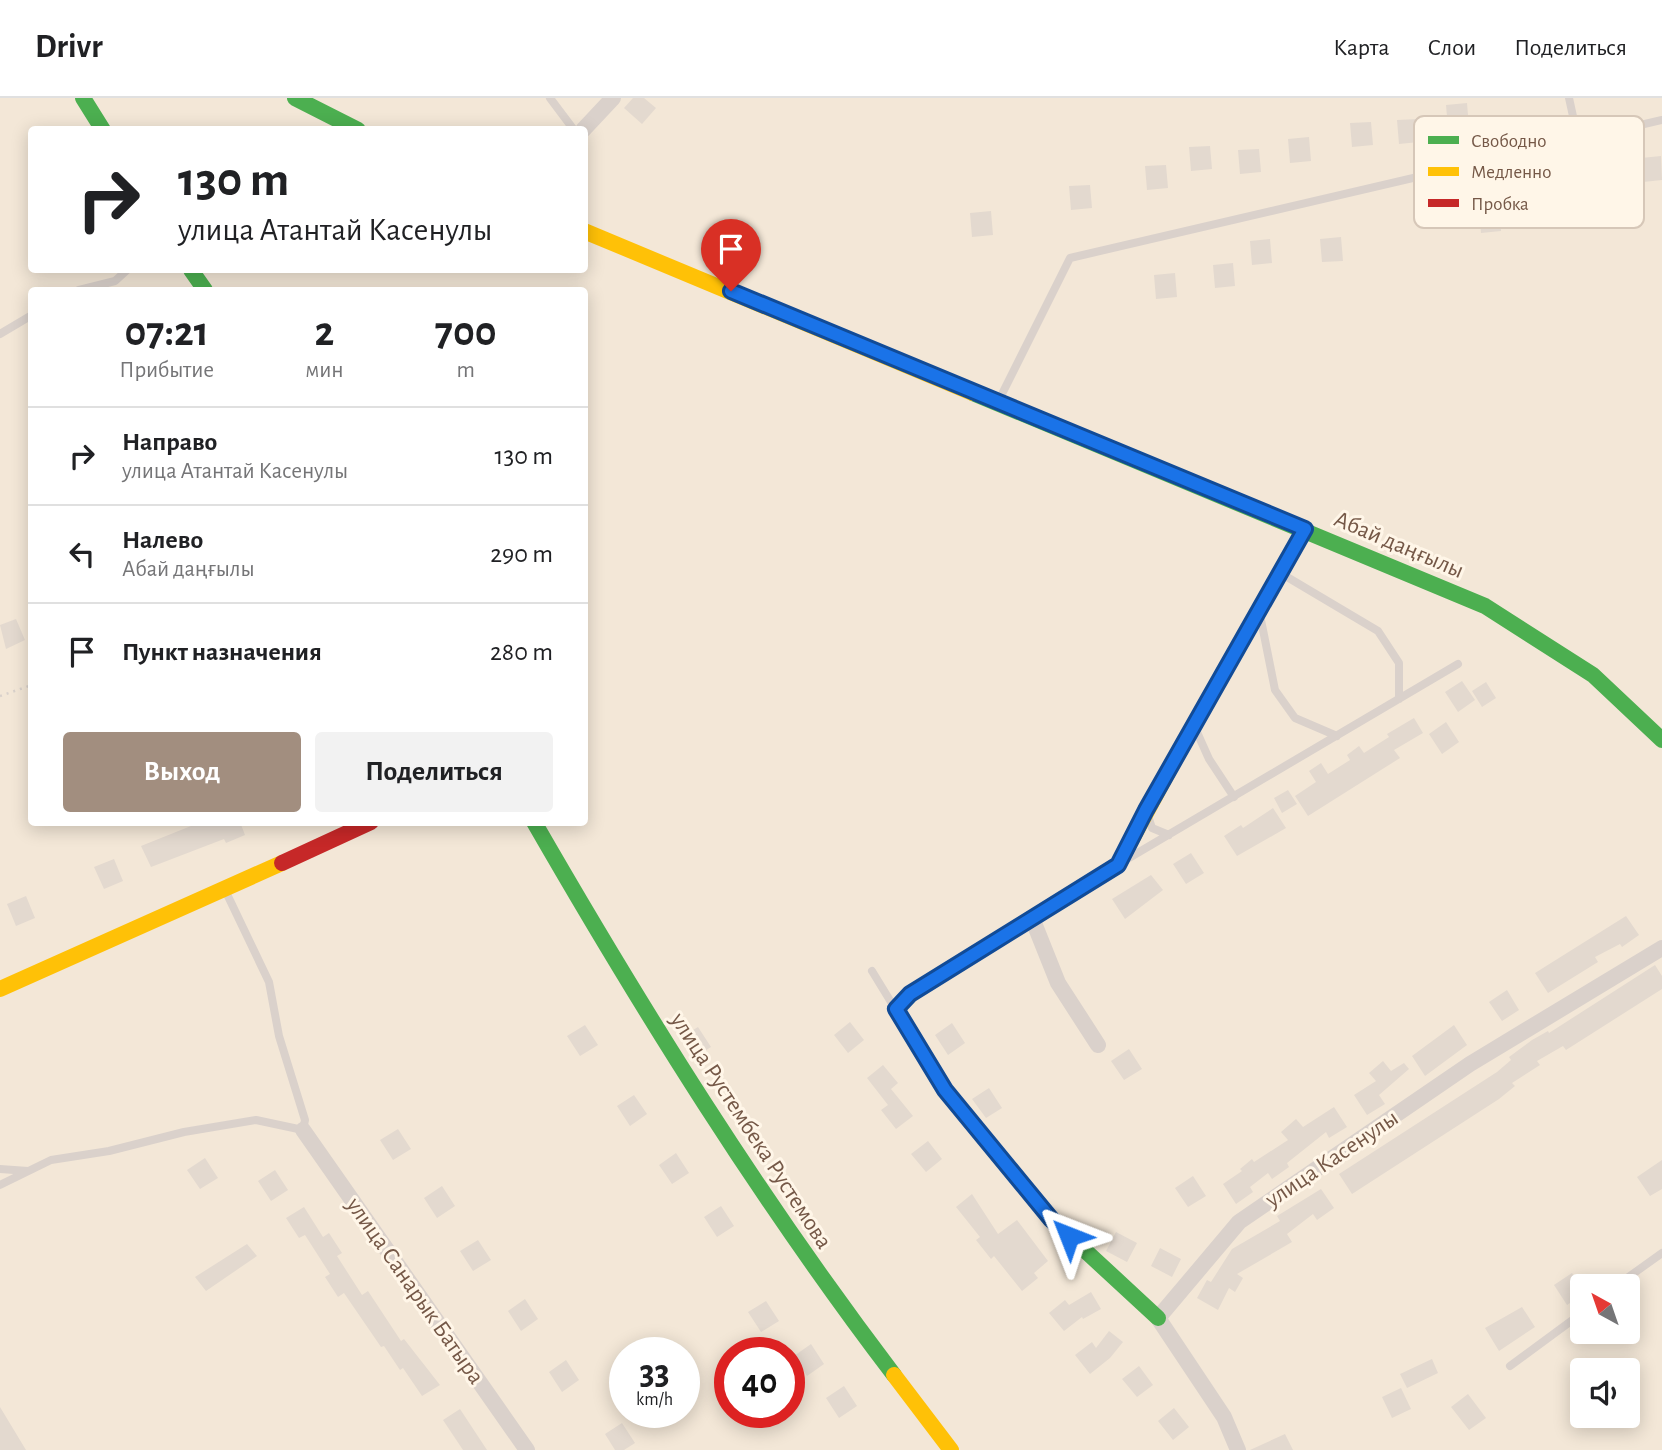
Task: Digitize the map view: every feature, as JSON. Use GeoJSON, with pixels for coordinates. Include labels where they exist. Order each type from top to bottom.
{"type":"FeatureCollection","features":[{"type":"Feature","properties":{"kind":"street"},"geometry":{"type":"LineString","coordinates":[[83,98],[100,126]]}},
{"type":"Feature","properties":{"kind":"street"},"geometry":{"type":"LineString","coordinates":[[295,98],[350,126]]}},
{"type":"Feature","properties":{"kind":"street"},"geometry":{"type":"LineString","coordinates":[[587,126],[612,98]]}},
{"type":"Feature","properties":{"kind":"street","name":"Абай даңғылы"},"geometry":{"type":"LineString","coordinates":[[588,233],[1485,606],[1593,675],[1662,740]]}},
{"type":"Feature","properties":{"kind":"street"},"geometry":{"type":"LineString","coordinates":[[1238,1450],[1224,1417],[1158,1318],[1051,1219],[945,1090],[896,1009],[910,994],[1118,865],[1146,810],[1305,529]]}},
{"type":"Feature","properties":{"kind":"street"},"geometry":{"type":"LineString","coordinates":[[0,989],[225,891],[363,826]]}},
{"type":"Feature","properties":{"kind":"street","name":"улица Рустембека Рустемова"},"geometry":{"type":"LineString","coordinates":[[536,826],[620,971],[719,1130],[829,1290],[951,1450]]}},
{"type":"Feature","properties":{"kind":"street"},"geometry":{"type":"LineString","coordinates":[[1032,918],[1058,983],[1098,1045]]}},
{"type":"Feature","properties":{"kind":"street","name":"улица Касенулы"},"geometry":{"type":"LineString","coordinates":[[1158,1318],[1239,1222],[1470,1064],[1662,948]]}},
{"type":"Feature","properties":{"kind":"street","name":"улица Санарык Батыра"},"geometry":{"type":"LineString","coordinates":[[303,1130],[527,1450]]}},
{"type":"Feature","properties":{"kind":"lane"},"geometry":{"type":"LineString","coordinates":[[551,98],[571,126]]}},
{"type":"Feature","properties":{"kind":"lane"},"geometry":{"type":"LineString","coordinates":[[1569,98],[1573,116]]}},
{"type":"Feature","properties":{"kind":"lane"},"geometry":{"type":"LineString","coordinates":[[1644,124],[1662,120]]}},
{"type":"Feature","properties":{"kind":"lane"},"geometry":{"type":"LineString","coordinates":[[999,402],[1070,258],[1414,177]]}},
{"type":"Feature","properties":{"kind":"lane"},"geometry":{"type":"LineString","coordinates":[[91,287],[114,281],[123,273]]}},
{"type":"Feature","properties":{"kind":"lane"},"geometry":{"type":"LineString","coordinates":[[0,334],[28,317]]}},
{"type":"Feature","properties":{"kind":"lane"},"geometry":{"type":"LineString","coordinates":[[1280,572],[1378,631],[1399,663],[1399,699]]}},
{"type":"Feature","properties":{"kind":"lane"},"geometry":{"type":"LineString","coordinates":[[1258,610],[1275,690],[1295,718],[1337,736]]}},
{"type":"Feature","properties":{"kind":"lane"},"geometry":{"type":"LineString","coordinates":[[1118,865],[1458,664]]}},
{"type":"Feature","properties":{"kind":"lane"},"geometry":{"type":"LineString","coordinates":[[1194,724],[1209,760],[1234,797]]}},
{"type":"Feature","properties":{"kind":"lane"},"geometry":{"type":"LineString","coordinates":[[1146,810],[1152,828],[1170,835]]}},
{"type":"Feature","properties":{"kind":"lane"},"geometry":{"type":"LineString","coordinates":[[0,1185],[51,1160],[109,1151],[184,1132],[256,1120],[303,1130],[304,1120],[279,1036],[269,982],[225,891]]}},
{"type":"Feature","properties":{"kind":"lane"},"geometry":{"type":"LineString","coordinates":[[872,971],[896,1009]]}},
{"type":"Feature","properties":{"kind":"lane"},"geometry":{"type":"LineString","coordinates":[[0,1169],[28,1171]]}},
{"type":"Feature","properties":{"kind":"lane"},"geometry":{"type":"LineString","coordinates":[[1633,1274],[1662,1253]]}},
{"type":"Feature","properties":{"kind":"lane"},"geometry":{"type":"LineString","coordinates":[[1510,1366],[1570,1322]]}},
{"type":"Feature","properties":{"kind":"path"},"geometry":{"type":"LineString","coordinates":[[0,696],[28,686]]}},
{"type":"Feature","properties":{"kind":"shaded area"},"geometry":{"type":"Polygon","coordinates":[[[0,98],[1662,98],[1662,1450],[0,1450],[0,98]]]}},
{"type":"Feature","properties":{"kind":"building"},"geometry":{"type":"Polygon","coordinates":[[[633,98],[644,98],[656,108],[642,124],[624,108],[633,98]]]}},
{"type":"Feature","properties":{"kind":"building"},"geometry":{"type":"Polygon","coordinates":[[[1467,103],[1468,116],[1447,116],[1446,105],[1467,103]]]}},
{"type":"Feature","properties":{"kind":"building"},"geometry":{"type":"Polygon","coordinates":[[[1414,119],[1414,142],[1399,144],[1397,120],[1414,119]]]}},
{"type":"Feature","properties":{"kind":"building"},"geometry":{"type":"Polygon","coordinates":[[[1371,122],[1373,145],[1352,147],[1350,123],[1371,122]]]}},
{"type":"Feature","properties":{"kind":"building"},"geometry":{"type":"Polygon","coordinates":[[[1309,137],[1311,161],[1290,163],[1288,139],[1309,137]]]}},
{"type":"Feature","properties":{"kind":"building"},"geometry":{"type":"Polygon","coordinates":[[[1210,146],[1212,169],[1191,171],[1189,147],[1210,146]]]}},
{"type":"Feature","properties":{"kind":"building"},"geometry":{"type":"Polygon","coordinates":[[[1259,149],[1261,172],[1240,174],[1238,150],[1259,149]]]}},
{"type":"Feature","properties":{"kind":"building"},"geometry":{"type":"Polygon","coordinates":[[[1661,156],[1662,180],[1644,182],[1644,158],[1661,156]]]}},
{"type":"Feature","properties":{"kind":"building"},"geometry":{"type":"Polygon","coordinates":[[[1166,165],[1168,188],[1147,190],[1145,166],[1166,165]]]}},
{"type":"Feature","properties":{"kind":"building"},"geometry":{"type":"Polygon","coordinates":[[[1090,185],[1092,208],[1071,210],[1069,186],[1090,185]]]}},
{"type":"Feature","properties":{"kind":"building"},"geometry":{"type":"Polygon","coordinates":[[[991,211],[993,235],[972,237],[970,213],[991,211]]]}},
{"type":"Feature","properties":{"kind":"building"},"geometry":{"type":"Polygon","coordinates":[[[1481,228],[1501,228],[1501,231],[1481,233],[1481,228]]]}},
{"type":"Feature","properties":{"kind":"building"},"geometry":{"type":"Polygon","coordinates":[[[1341,237],[1343,261],[1322,262],[1320,239],[1341,237]]]}},
{"type":"Feature","properties":{"kind":"building"},"geometry":{"type":"Polygon","coordinates":[[[1270,239],[1272,263],[1252,265],[1250,241],[1270,239]]]}},
{"type":"Feature","properties":{"kind":"building"},"geometry":{"type":"Polygon","coordinates":[[[1233,263],[1235,286],[1215,288],[1213,265],[1233,263]]]}},
{"type":"Feature","properties":{"kind":"building"},"geometry":{"type":"Polygon","coordinates":[[[1175,273],[1177,297],[1156,299],[1154,275],[1175,273]]]}},
{"type":"Feature","properties":{"kind":"building"},"geometry":{"type":"Polygon","coordinates":[[[16,619],[25,640],[6,649],[0,625],[16,619]]]}},
{"type":"Feature","properties":{"kind":"building"},"geometry":{"type":"Polygon","coordinates":[[[1462,681],[1475,700],[1458,712],[1445,692],[1462,681]]]}},
{"type":"Feature","properties":{"kind":"building"},"geometry":{"type":"Polygon","coordinates":[[[1486,682],[1496,698],[1482,707],[1472,691],[1486,682]]]}},
{"type":"Feature","properties":{"kind":"building"},"geometry":{"type":"Polygon","coordinates":[[[1414,718],[1423,733],[1394,750],[1400,758],[1308,816],[1295,796],[1316,782],[1309,771],[1321,763],[1328,774],[1350,760],[1347,755],[1359,746],[1364,753],[1389,737],[1387,734],[1414,718]]]}},
{"type":"Feature","properties":{"kind":"building"},"geometry":{"type":"Polygon","coordinates":[[[1446,722],[1459,742],[1442,754],[1429,734],[1446,722]]]}},
{"type":"Feature","properties":{"kind":"building"},"geometry":{"type":"Polygon","coordinates":[[[1288,790],[1297,804],[1282,813],[1274,798],[1288,790]]]}},
{"type":"Feature","properties":{"kind":"building"},"geometry":{"type":"Polygon","coordinates":[[[1273,808],[1286,828],[1237,856],[1224,836],[1241,825],[1243,828],[1273,808]]]}},
{"type":"Feature","properties":{"kind":"building"},"geometry":{"type":"Polygon","coordinates":[[[191,826],[242,826],[245,835],[226,843],[224,839],[151,867],[141,846],[191,826]]]}},
{"type":"Feature","properties":{"kind":"building"},"geometry":{"type":"Polygon","coordinates":[[[1191,853],[1204,873],[1186,884],[1173,864],[1191,853]]]}},
{"type":"Feature","properties":{"kind":"building"},"geometry":{"type":"Polygon","coordinates":[[[114,859],[123,881],[104,889],[94,867],[114,859]]]}},
{"type":"Feature","properties":{"kind":"building"},"geometry":{"type":"Polygon","coordinates":[[[1151,875],[1163,890],[1125,919],[1112,899],[1151,875]]]}},
{"type":"Feature","properties":{"kind":"building"},"geometry":{"type":"Polygon","coordinates":[[[26,896],[35,918],[16,926],[7,904],[26,896]]]}},
{"type":"Feature","properties":{"kind":"building"},"geometry":{"type":"Polygon","coordinates":[[[1626,916],[1639,935],[1622,947],[1620,944],[1595,957],[1598,962],[1548,993],[1535,973],[1626,916]]]}},
{"type":"Feature","properties":{"kind":"building"},"geometry":{"type":"Polygon","coordinates":[[[1655,965],[1662,976],[1662,989],[1566,1050],[1563,1046],[1537,1061],[1540,1065],[1512,1083],[1515,1086],[1499,1099],[1352,1194],[1339,1174],[1497,1072],[1511,1060],[1509,1057],[1532,1040],[1548,1031],[1549,1033],[1655,965]]]}},
{"type":"Feature","properties":{"kind":"building"},"geometry":{"type":"Polygon","coordinates":[[[1507,990],[1519,1010],[1502,1021],[1489,1002],[1507,990]]]}},
{"type":"Feature","properties":{"kind":"building"},"geometry":{"type":"Polygon","coordinates":[[[850,1022],[864,1040],[848,1053],[834,1035],[850,1022]]]}},
{"type":"Feature","properties":{"kind":"building"},"geometry":{"type":"Polygon","coordinates":[[[952,1023],[965,1043],[948,1055],[935,1035],[952,1023]]]}},
{"type":"Feature","properties":{"kind":"building"},"geometry":{"type":"Polygon","coordinates":[[[585,1025],[598,1045],[580,1056],[567,1036],[585,1025]]]}},
{"type":"Feature","properties":{"kind":"building"},"geometry":{"type":"Polygon","coordinates":[[[1454,1025],[1467,1045],[1425,1076],[1412,1056],[1454,1025]]]}},
{"type":"Feature","properties":{"kind":"building"},"geometry":{"type":"Polygon","coordinates":[[[698,1027],[711,1047],[693,1058],[680,1038],[698,1027]]]}},
{"type":"Feature","properties":{"kind":"building"},"geometry":{"type":"Polygon","coordinates":[[[1129,1049],[1142,1069],[1124,1080],[1111,1061],[1129,1049]]]}},
{"type":"Feature","properties":{"kind":"building"},"geometry":{"type":"Polygon","coordinates":[[[1383,1061],[1391,1071],[1404,1063],[1409,1069],[1379,1095],[1385,1104],[1367,1115],[1354,1095],[1376,1081],[1369,1073],[1383,1061]]]}},
{"type":"Feature","properties":{"kind":"building"},"geometry":{"type":"Polygon","coordinates":[[[883,1065],[898,1083],[891,1089],[913,1116],[896,1129],[881,1110],[888,1105],[867,1078],[883,1065]]]}},
{"type":"Feature","properties":{"kind":"building"},"geometry":{"type":"Polygon","coordinates":[[[989,1088],[1002,1108],[986,1118],[972,1099],[989,1088]]]}},
{"type":"Feature","properties":{"kind":"building"},"geometry":{"type":"Polygon","coordinates":[[[634,1095],[647,1114],[630,1126],[617,1106],[634,1095]]]}},
{"type":"Feature","properties":{"kind":"building"},"geometry":{"type":"Polygon","coordinates":[[[1334,1107],[1347,1127],[1329,1138],[1326,1132],[1287,1163],[1289,1167],[1272,1179],[1268,1173],[1250,1187],[1253,1192],[1236,1204],[1223,1184],[1242,1171],[1240,1169],[1252,1159],[1254,1162],[1288,1140],[1281,1132],[1296,1119],[1303,1127],[1334,1107]]]}},
{"type":"Feature","properties":{"kind":"building"},"geometry":{"type":"Polygon","coordinates":[[[398,1129],[411,1149],[393,1160],[380,1140],[398,1129]]]}},
{"type":"Feature","properties":{"kind":"building"},"geometry":{"type":"Polygon","coordinates":[[[928,1141],[942,1159],[926,1172],[911,1154],[928,1141]]]}},
{"type":"Feature","properties":{"kind":"building"},"geometry":{"type":"Polygon","coordinates":[[[676,1153],[689,1173],[672,1184],[659,1165],[676,1153]]]}},
{"type":"Feature","properties":{"kind":"building"},"geometry":{"type":"Polygon","coordinates":[[[205,1158],[218,1178],[200,1189],[187,1170],[205,1158]]]}},
{"type":"Feature","properties":{"kind":"building"},"geometry":{"type":"Polygon","coordinates":[[[1662,1160],[1662,1189],[1650,1196],[1637,1177],[1662,1160]]]}},
{"type":"Feature","properties":{"kind":"building"},"geometry":{"type":"Polygon","coordinates":[[[275,1170],[288,1190],[271,1201],[258,1181],[275,1170]]]}},
{"type":"Feature","properties":{"kind":"building"},"geometry":{"type":"Polygon","coordinates":[[[1193,1176],[1206,1196],[1188,1207],[1175,1188],[1193,1176]]]}},
{"type":"Feature","properties":{"kind":"building"},"geometry":{"type":"Polygon","coordinates":[[[442,1186],[455,1206],[437,1218],[424,1198],[442,1186]]]}},
{"type":"Feature","properties":{"kind":"building"},"geometry":{"type":"Polygon","coordinates":[[[1321,1189],[1334,1208],[1317,1220],[1313,1214],[1287,1234],[1292,1242],[1237,1274],[1243,1278],[1235,1292],[1229,1288],[1218,1310],[1197,1298],[1207,1280],[1211,1282],[1232,1249],[1280,1221],[1277,1216],[1321,1189]]]}},
{"type":"Feature","properties":{"kind":"building"},"geometry":{"type":"Polygon","coordinates":[[[972,1194],[998,1234],[1017,1220],[1048,1261],[1034,1273],[1038,1278],[1022,1291],[994,1256],[991,1259],[976,1240],[980,1237],[956,1207],[972,1194]]]}},
{"type":"Feature","properties":{"kind":"building"},"geometry":{"type":"Polygon","coordinates":[[[721,1206],[734,1226],[717,1237],[704,1217],[721,1206]]]}},
{"type":"Feature","properties":{"kind":"building"},"geometry":{"type":"Polygon","coordinates":[[[304,1207],[323,1237],[329,1233],[342,1253],[337,1256],[362,1295],[368,1291],[401,1341],[404,1339],[440,1385],[422,1396],[403,1368],[400,1370],[384,1346],[381,1347],[344,1293],[338,1297],[325,1277],[330,1274],[305,1235],[299,1238],[286,1218],[304,1207]]]}},
{"type":"Feature","properties":{"kind":"building"},"geometry":{"type":"Polygon","coordinates":[[[1116,1232],[1137,1243],[1127,1262],[1106,1251],[1116,1232]]]}},
{"type":"Feature","properties":{"kind":"building"},"geometry":{"type":"Polygon","coordinates":[[[478,1240],[491,1260],[473,1271],[460,1251],[478,1240]]]}},
{"type":"Feature","properties":{"kind":"building"},"geometry":{"type":"Polygon","coordinates":[[[247,1244],[257,1256],[206,1291],[195,1277],[247,1244]]]}},
{"type":"Feature","properties":{"kind":"building"},"geometry":{"type":"Polygon","coordinates":[[[1160,1248],[1181,1259],[1172,1277],[1151,1266],[1160,1248]]]}},
{"type":"Feature","properties":{"kind":"building"},"geometry":{"type":"Polygon","coordinates":[[[1570,1274],[1570,1303],[1567,1305],[1554,1285],[1570,1274]]]}},
{"type":"Feature","properties":{"kind":"building"},"geometry":{"type":"Polygon","coordinates":[[[1091,1292],[1101,1309],[1083,1319],[1082,1317],[1064,1331],[1049,1313],[1065,1300],[1069,1305],[1091,1292]]]}},
{"type":"Feature","properties":{"kind":"building"},"geometry":{"type":"Polygon","coordinates":[[[525,1299],[538,1319],[521,1331],[508,1311],[525,1299]]]}},
{"type":"Feature","properties":{"kind":"building"},"geometry":{"type":"Polygon","coordinates":[[[766,1301],[779,1321],[761,1332],[748,1312],[766,1301]]]}},
{"type":"Feature","properties":{"kind":"building"},"geometry":{"type":"Polygon","coordinates":[[[1522,1307],[1535,1327],[1499,1351],[1485,1328],[1522,1307]]]}},
{"type":"Feature","properties":{"kind":"building"},"geometry":{"type":"Polygon","coordinates":[[[1109,1331],[1123,1342],[1110,1358],[1090,1374],[1075,1355],[1092,1342],[1096,1348],[1109,1331]]]}},
{"type":"Feature","properties":{"kind":"building"},"geometry":{"type":"Polygon","coordinates":[[[811,1344],[824,1364],[807,1376],[805,1373],[805,1348],[811,1344]]]}},
{"type":"Feature","properties":{"kind":"building"},"geometry":{"type":"Polygon","coordinates":[[[1432,1359],[1438,1373],[1407,1388],[1400,1374],[1432,1359]]]}},
{"type":"Feature","properties":{"kind":"building"},"geometry":{"type":"Polygon","coordinates":[[[566,1360],[579,1380],[562,1392],[549,1372],[566,1360]]]}},
{"type":"Feature","properties":{"kind":"building"},"geometry":{"type":"Polygon","coordinates":[[[1139,1366],[1153,1385],[1137,1397],[1122,1379],[1139,1366]]]}},
{"type":"Feature","properties":{"kind":"building"},"geometry":{"type":"Polygon","coordinates":[[[844,1386],[857,1406],[839,1418],[826,1398],[844,1386]]]}},
{"type":"Feature","properties":{"kind":"building"},"geometry":{"type":"Polygon","coordinates":[[[1401,1388],[1411,1409],[1392,1418],[1382,1397],[1401,1388]]]}},
{"type":"Feature","properties":{"kind":"building"},"geometry":{"type":"Polygon","coordinates":[[[1468,1394],[1486,1418],[1469,1430],[1451,1407],[1468,1394]]]}},
{"type":"Feature","properties":{"kind":"building"},"geometry":{"type":"Polygon","coordinates":[[[0,1407],[26,1450],[0,1450],[0,1407]]]}},
{"type":"Feature","properties":{"kind":"building"},"geometry":{"type":"Polygon","coordinates":[[[1174,1408],[1189,1427],[1173,1440],[1158,1421],[1174,1408]]]}},
{"type":"Feature","properties":{"kind":"building"},"geometry":{"type":"Polygon","coordinates":[[[460,1409],[487,1450],[463,1450],[443,1420],[460,1409]]]}},
{"type":"Feature","properties":{"kind":"building"},"geometry":{"type":"Polygon","coordinates":[[[614,1428],[625,1428],[635,1443],[624,1450],[615,1450],[605,1434],[614,1428]]]}},
{"type":"Feature","properties":{"kind":"building"},"geometry":{"type":"Polygon","coordinates":[[[1285,1434],[1293,1450],[1250,1450],[1285,1434]]]}},
{"type":"Feature","properties":{"kind":"traffic: fast"},"geometry":{"type":"LineString","coordinates":[[83,98],[100,126]]}},
{"type":"Feature","properties":{"kind":"traffic: fast"},"geometry":{"type":"LineString","coordinates":[[295,98],[350,126]]}},
{"type":"Feature","properties":{"kind":"traffic: fast"},"geometry":{"type":"LineString","coordinates":[[193,273],[203,287]]}},
{"type":"Feature","properties":{"kind":"traffic: fast"},"geometry":{"type":"LineString","coordinates":[[973,393],[1485,606],[1593,675],[1662,740]]}},
{"type":"Feature","properties":{"kind":"traffic: fast"},"geometry":{"type":"LineString","coordinates":[[1186,739],[1305,529]]}},
{"type":"Feature","properties":{"kind":"traffic: fast"},"geometry":{"type":"LineString","coordinates":[[536,826],[705,1104],[797,1241],[894,1375]]}},
{"type":"Feature","properties":{"kind":"traffic: fast"},"geometry":{"type":"LineString","coordinates":[[913,992],[896,1009],[945,1090],[1051,1219],[1158,1318]]}},
{"type":"Feature","properties":{"kind":"traffic: slow"},"geometry":{"type":"LineString","coordinates":[[588,233],[973,393]]}},
{"type":"Feature","properties":{"kind":"traffic: slow"},"geometry":{"type":"LineString","coordinates":[[913,992],[1118,865],[1186,739]]}},
{"type":"Feature","properties":{"kind":"traffic: slow"},"geometry":{"type":"LineString","coordinates":[[0,989],[282,863]]}},
{"type":"Feature","properties":{"kind":"traffic: slow"},"geometry":{"type":"LineString","coordinates":[[894,1375],[951,1450]]}},
{"type":"Feature","properties":{"kind":"traffic: jam"},"geometry":{"type":"LineString","coordinates":[[282,863],[362,826]]}},
{"type":"Feature","properties":{"kind":"route"},"geometry":{"type":"LineString","coordinates":[[731,291],[1305,529],[1146,810],[1118,865],[910,994],[896,1009],[945,1090],[1051,1219],[1069,1236]]}}]}
